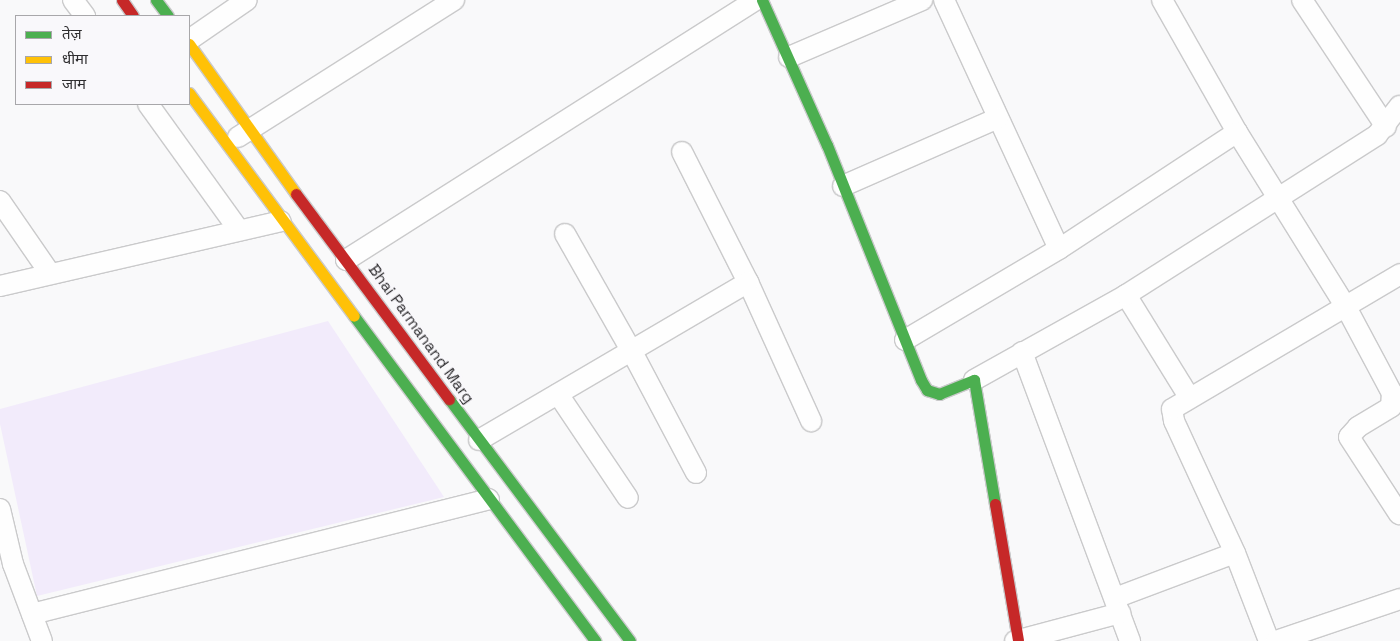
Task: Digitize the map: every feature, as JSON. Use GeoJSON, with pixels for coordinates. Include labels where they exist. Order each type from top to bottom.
{"type":"FeatureCollection","features":[{"type":"Feature","properties":{"kind":"street"},"geometry":{"type":"LineString","coordinates":[[73,0],[84,15]]}},
{"type":"Feature","properties":{"kind":"street"},"geometry":{"type":"LineString","coordinates":[[122,0],[132,15]]}},
{"type":"Feature","properties":{"kind":"street"},"geometry":{"type":"LineString","coordinates":[[156,0],[167,15]]}},
{"type":"Feature","properties":{"kind":"street"},"geometry":{"type":"LineString","coordinates":[[190,41],[247,0]]}},
{"type":"Feature","properties":{"kind":"street"},"geometry":{"type":"LineString","coordinates":[[227,146],[247,129],[454,0]]}},
{"type":"Feature","properties":{"kind":"street"},"geometry":{"type":"LineString","coordinates":[[346,260],[756,0]]}},
{"type":"Feature","properties":{"kind":"street"},"geometry":{"type":"LineString","coordinates":[[762,0],[789,57],[927,390],[939,394],[955,390],[974,380],[1126,295],[1377,135],[1386,127],[1400,106]]}},
{"type":"Feature","properties":{"kind":"street"},"geometry":{"type":"LineString","coordinates":[[789,57],[922,0]]}},
{"type":"Feature","properties":{"kind":"street"},"geometry":{"type":"LineString","coordinates":[[944,0],[1059,249]]}},
{"type":"Feature","properties":{"kind":"street"},"geometry":{"type":"LineString","coordinates":[[1162,0],[1237,132],[1346,307],[1394,401],[1385,411],[1352,431],[1349,437],[1399,514]]}},
{"type":"Feature","properties":{"kind":"street"},"geometry":{"type":"LineString","coordinates":[[1302,0],[1386,127]]}},
{"type":"Feature","properties":{"kind":"street","name":"Bhai Parmanand Marg"},"geometry":{"type":"LineString","coordinates":[[190,44],[247,129],[630,641]]}},
{"type":"Feature","properties":{"kind":"street"},"geometry":{"type":"LineString","coordinates":[[190,94],[281,221],[595,641]]}},
{"type":"Feature","properties":{"kind":"street"},"geometry":{"type":"LineString","coordinates":[[149,105],[239,230]]}},
{"type":"Feature","properties":{"kind":"street"},"geometry":{"type":"LineString","coordinates":[[843,186],[998,118]]}},
{"type":"Feature","properties":{"kind":"street"},"geometry":{"type":"LineString","coordinates":[[905,340],[1059,249],[1237,132]]}},
{"type":"Feature","properties":{"kind":"street"},"geometry":{"type":"LineString","coordinates":[[682,152],[748,282],[811,421]]}},
{"type":"Feature","properties":{"kind":"street"},"geometry":{"type":"LineString","coordinates":[[0,201],[49,272]]}},
{"type":"Feature","properties":{"kind":"street"},"geometry":{"type":"LineString","coordinates":[[0,286],[49,272],[281,221]]}},
{"type":"Feature","properties":{"kind":"street"},"geometry":{"type":"LineString","coordinates":[[565,234],[631,350],[696,473]]}},
{"type":"Feature","properties":{"kind":"street"},"geometry":{"type":"LineString","coordinates":[[1268,641],[1235,553],[1172,414],[1172,409],[1189,397],[1400,274]]}},
{"type":"Feature","properties":{"kind":"street"},"geometry":{"type":"LineString","coordinates":[[479,440],[748,282]]}},
{"type":"Feature","properties":{"kind":"street"},"geometry":{"type":"LineString","coordinates":[[1126,295],[1189,397]]}},
{"type":"Feature","properties":{"kind":"street"},"geometry":{"type":"LineString","coordinates":[[1022,352],[1130,641]]}},
{"type":"Feature","properties":{"kind":"street"},"geometry":{"type":"LineString","coordinates":[[974,380],[1017,641],[1118,606],[1235,553]]}},
{"type":"Feature","properties":{"kind":"street"},"geometry":{"type":"LineString","coordinates":[[558,394],[628,498]]}},
{"type":"Feature","properties":{"kind":"street"},"geometry":{"type":"LineString","coordinates":[[32,614],[489,499]]}},
{"type":"Feature","properties":{"kind":"street"},"geometry":{"type":"LineString","coordinates":[[1,517],[13,564],[42,641]]}},
{"type":"Feature","properties":{"kind":"street"},"geometry":{"type":"LineString","coordinates":[[1276,641],[1400,600]]}},
{"type":"Feature","properties":{"kind":"shaded area"},"geometry":{"type":"Polygon","coordinates":[[[328,321],[444,497],[37,596],[0,424],[0,409],[328,321]]]}},
{"type":"Feature","properties":{"kind":"traffic: fast"},"geometry":{"type":"LineString","coordinates":[[156,0],[167,15]]}},
{"type":"Feature","properties":{"kind":"traffic: fast"},"geometry":{"type":"LineString","coordinates":[[762,0],[827,145],[921,380],[927,390],[939,394],[974,380],[995,504]]}},
{"type":"Feature","properties":{"kind":"traffic: fast"},"geometry":{"type":"LineString","coordinates":[[354,316],[595,641]]}},
{"type":"Feature","properties":{"kind":"traffic: fast"},"geometry":{"type":"LineString","coordinates":[[449,399],[630,641]]}},
{"type":"Feature","properties":{"kind":"traffic: slow"},"geometry":{"type":"LineString","coordinates":[[190,45],[296,194]]}},
{"type":"Feature","properties":{"kind":"traffic: slow"},"geometry":{"type":"LineString","coordinates":[[190,94],[354,316]]}},
{"type":"Feature","properties":{"kind":"traffic: jam"},"geometry":{"type":"LineString","coordinates":[[122,0],[132,15]]}},
{"type":"Feature","properties":{"kind":"traffic: jam"},"geometry":{"type":"LineString","coordinates":[[296,194],[449,399]]}},
{"type":"Feature","properties":{"kind":"traffic: jam"},"geometry":{"type":"LineString","coordinates":[[995,504],[1018,640]]}}]}
